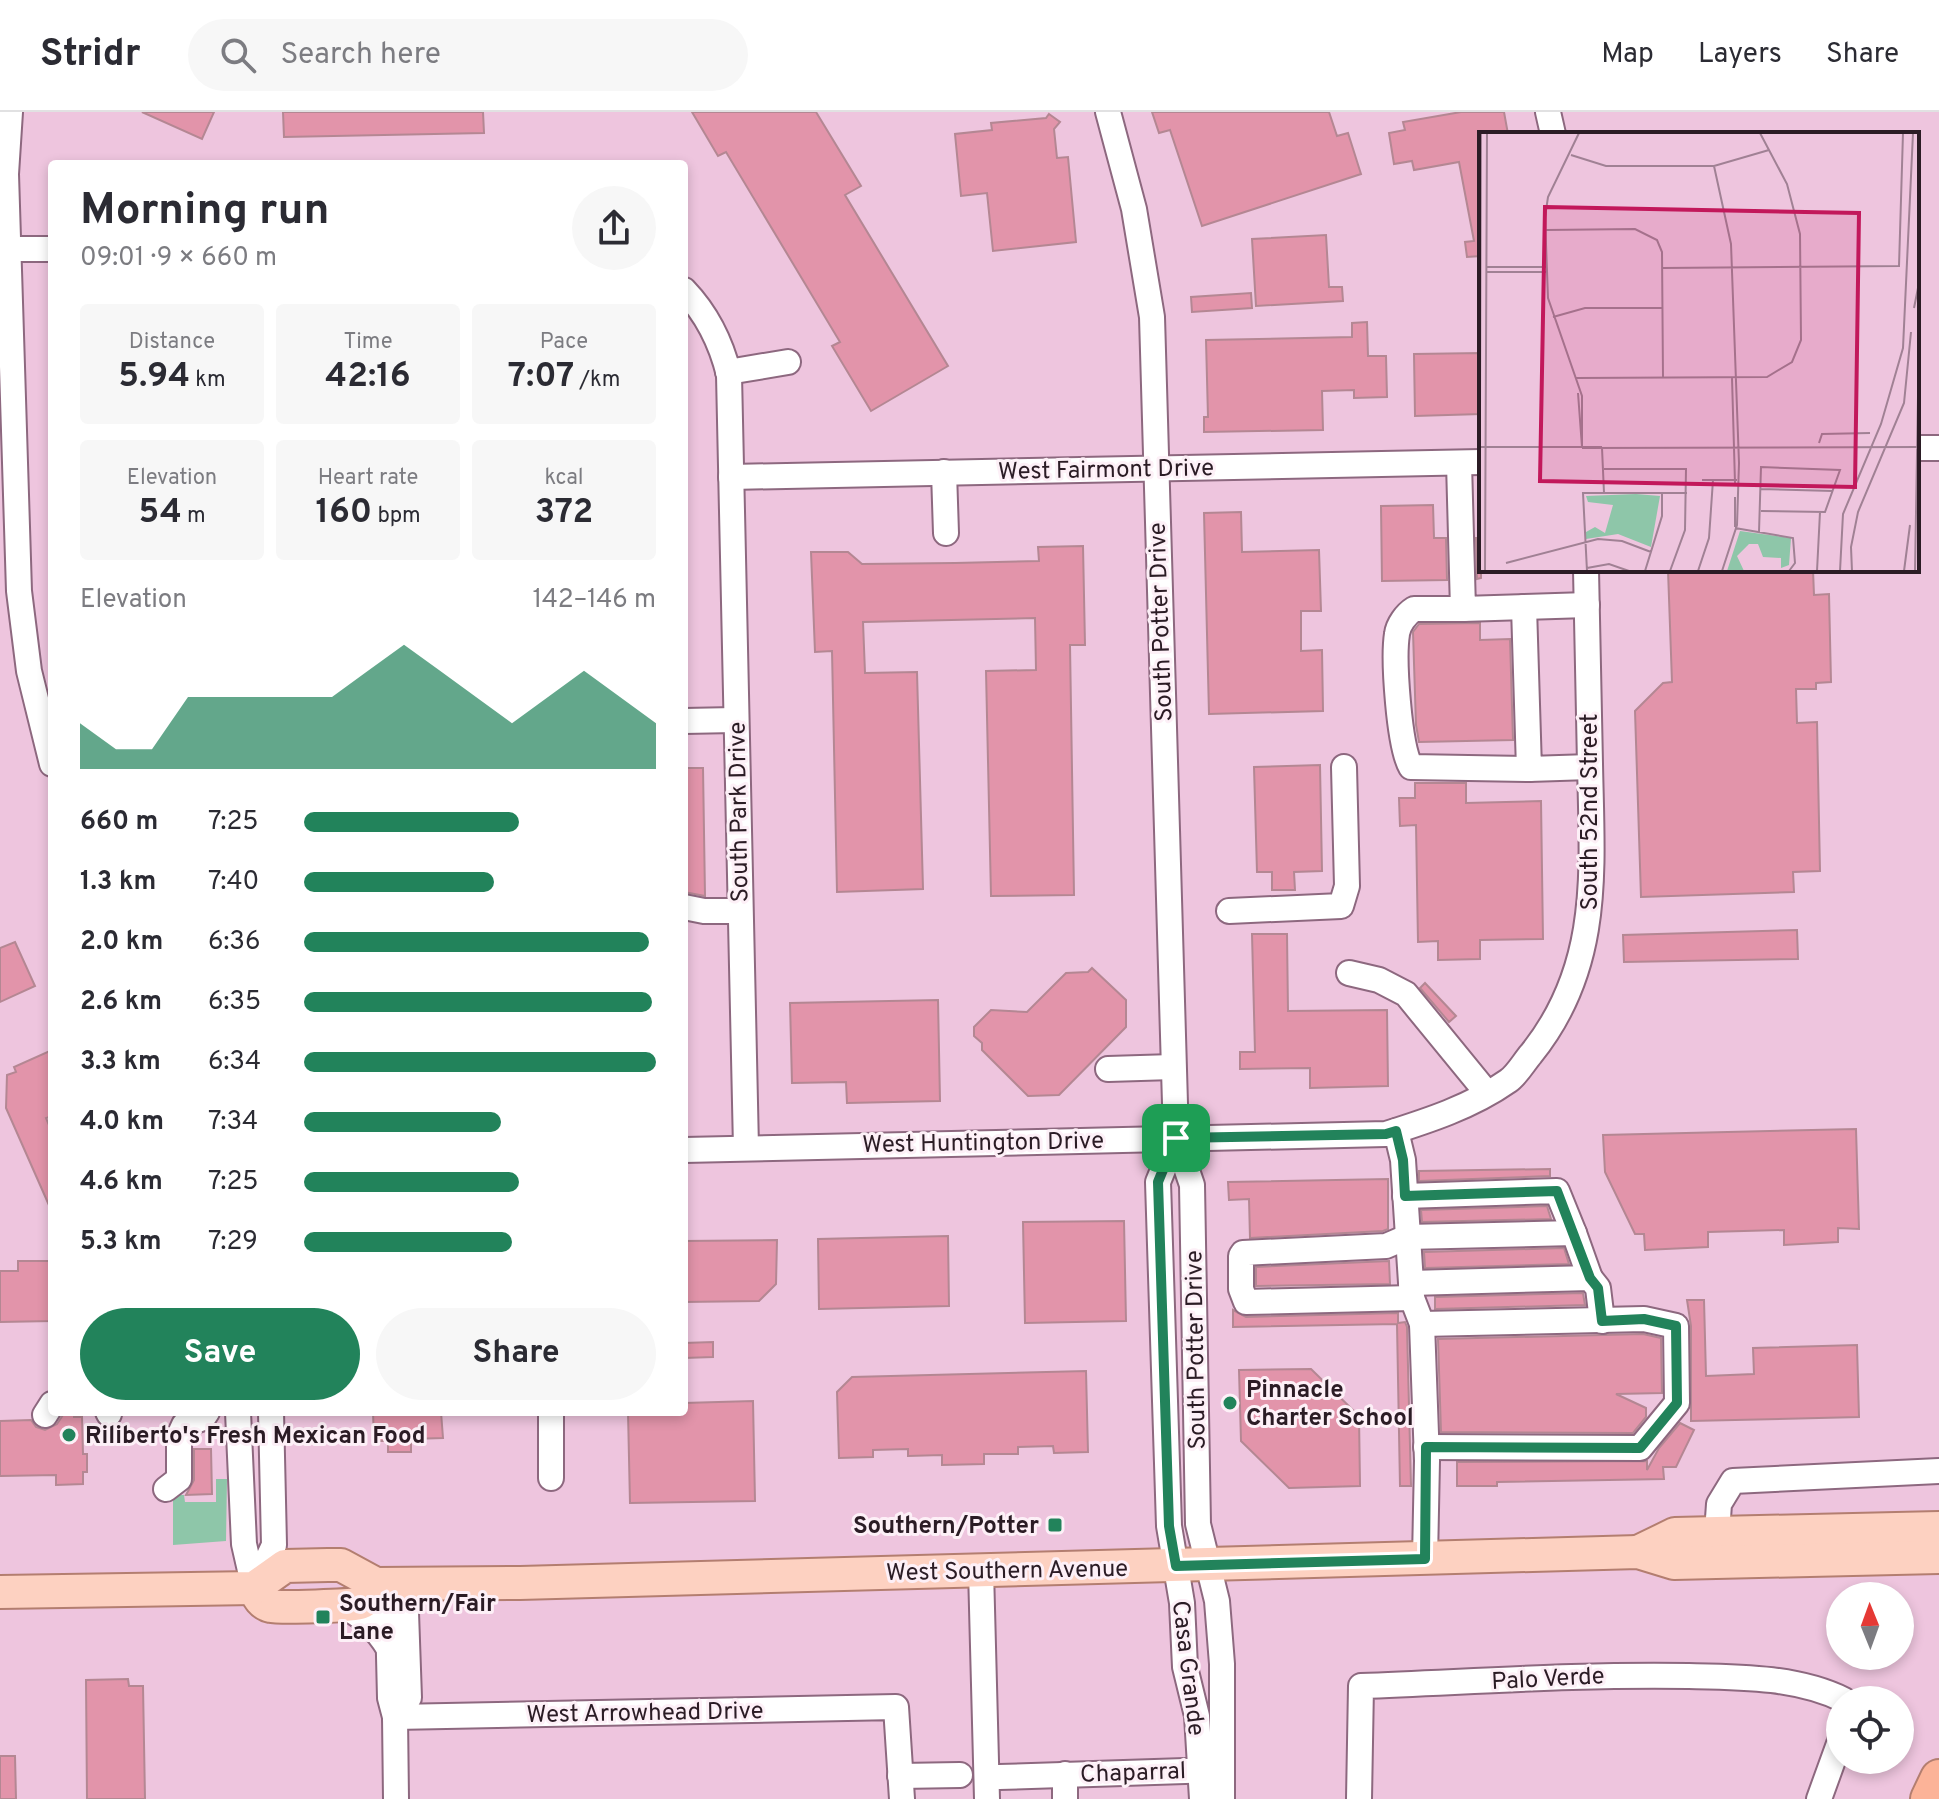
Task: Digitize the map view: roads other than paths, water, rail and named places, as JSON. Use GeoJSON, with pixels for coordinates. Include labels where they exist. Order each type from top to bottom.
{"type":"FeatureCollection","features":[{"type":"Feature","properties":{"kind":"highway"},"geometry":{"type":"LineString","coordinates":[[1929,1799],[1939,1778]]}},
{"type":"Feature","properties":{"kind":"main road","name":"West Southern Avenue"},"geometry":{"type":"LineString","coordinates":[[1638,1552],[1675,1534],[1939,1528]]}},
{"type":"Feature","properties":{"kind":"main road","name":"West Southern Avenue"},"geometry":{"type":"LineString","coordinates":[[254,1588],[285,1566],[341,1565],[390,1584],[1638,1552],[1674,1563],[1939,1557]]}},
{"type":"Feature","properties":{"kind":"main road"},"geometry":{"type":"LineString","coordinates":[[0,1592],[254,1588],[260,1599],[270,1606],[341,1605],[358,1604],[390,1584]]}},
{"type":"Feature","properties":{"kind":"street"},"geometry":{"type":"LineString","coordinates":[[10,112],[6,174],[9,249],[8,509],[29,671],[48,748]]}},
{"type":"Feature","properties":{"kind":"street","name":"South Potter Drive"},"geometry":{"type":"LineString","coordinates":[[1108,112],[1134,209],[1151,308],[1176,1138],[1192,1185],[1198,1524],[1208,1565]]}},
{"type":"Feature","properties":{"kind":"street"},"geometry":{"type":"LineString","coordinates":[[1548,112],[1553,132]]}},
{"type":"Feature","properties":{"kind":"street"},"geometry":{"type":"LineString","coordinates":[[9,249],[48,249]]}},
{"type":"Feature","properties":{"kind":"street","name":"South Park Drive"},"geometry":{"type":"LineString","coordinates":[[688,294],[716,335],[728,372],[746,1148]]}},
{"type":"Feature","properties":{"kind":"street"},"geometry":{"type":"LineString","coordinates":[[728,372],[788,362]]}},
{"type":"Feature","properties":{"kind":"street"},"geometry":{"type":"LineString","coordinates":[[1463,609],[1470,462]]}},
{"type":"Feature","properties":{"kind":"street","name":"West Fairmont Drive"},"geometry":{"type":"LineString","coordinates":[[731,477],[1470,462]]}},
{"type":"Feature","properties":{"kind":"street"},"geometry":{"type":"LineString","coordinates":[[944,472],[946,533]]}},
{"type":"Feature","properties":{"kind":"street","name":"South 52nd Street"},"geometry":{"type":"LineString","coordinates":[[1510,1080],[1541,1041],[1563,1004],[1573,985],[1585,941],[1592,888],[1586,572]]}},
{"type":"Feature","properties":{"kind":"street"},"geometry":{"type":"LineString","coordinates":[[1587,605],[1414,609],[1407,613],[1397,632],[1402,740],[1411,767],[1590,767]]}},
{"type":"Feature","properties":{"kind":"street"},"geometry":{"type":"LineString","coordinates":[[1524,607],[1529,769]]}},
{"type":"Feature","properties":{"kind":"street"},"geometry":{"type":"LineString","coordinates":[[688,721],[735,720]]}},
{"type":"Feature","properties":{"kind":"street"},"geometry":{"type":"LineString","coordinates":[[1229,911],[1341,906],[1347,886],[1344,767]]}},
{"type":"Feature","properties":{"kind":"street"},"geometry":{"type":"LineString","coordinates":[[688,908],[740,911]]}},
{"type":"Feature","properties":{"kind":"street"},"geometry":{"type":"LineString","coordinates":[[1349,973],[1379,980],[1406,994],[1487,1093]]}},
{"type":"Feature","properties":{"kind":"street"},"geometry":{"type":"LineString","coordinates":[[1108,1069],[1173,1067]]}},
{"type":"Feature","properties":{"kind":"street","name":"West Huntington Drive"},"geometry":{"type":"LineString","coordinates":[[688,1150],[1386,1134],[1447,1114],[1510,1080]]}},
{"type":"Feature","properties":{"kind":"street"},"geometry":{"type":"LineString","coordinates":[[1396,1131],[1403,1160],[1411,1290],[1422,1324],[1426,1447],[1425,1559]]}},
{"type":"Feature","properties":{"kind":"street","name":"South Potter Drive"},"geometry":{"type":"LineString","coordinates":[[1176,1138],[1158,1182],[1169,1526],[1176,1566]]}},
{"type":"Feature","properties":{"kind":"street"},"geometry":{"type":"LineString","coordinates":[[1405,1196],[1557,1191],[1590,1278],[1598,1288],[1602,1321]]}},
{"type":"Feature","properties":{"kind":"street"},"geometry":{"type":"LineString","coordinates":[[1574,1233],[1407,1237],[1386,1246],[1243,1253],[1241,1289],[1246,1302],[1590,1278]]}},
{"type":"Feature","properties":{"kind":"street"},"geometry":{"type":"LineString","coordinates":[[1422,1324],[1644,1319],[1676,1326],[1677,1403],[1640,1448],[1426,1447]]}},
{"type":"Feature","properties":{"kind":"street"},"geometry":{"type":"LineString","coordinates":[[166,1489],[179,1479],[179,1436],[184,1425],[204,1416]]}},
{"type":"Feature","properties":{"kind":"street"},"geometry":{"type":"LineString","coordinates":[[238,1416],[244,1544],[254,1588]]}},
{"type":"Feature","properties":{"kind":"street"},"geometry":{"type":"LineString","coordinates":[[254,1588],[274,1545],[271,1416]]}},
{"type":"Feature","properties":{"kind":"street"},"geometry":{"type":"LineString","coordinates":[[551,1416],[551,1478]]}},
{"type":"Feature","properties":{"kind":"street"},"geometry":{"type":"LineString","coordinates":[[1717,1533],[1719,1504],[1733,1481],[1939,1471]]}},
{"type":"Feature","properties":{"kind":"street","name":"Casa Grande"},"geometry":{"type":"LineString","coordinates":[[1202,1799],[1211,1770],[1222,1664],[1217,1601],[1208,1565]]}},
{"type":"Feature","properties":{"kind":"street","name":"Casa Grande"},"geometry":{"type":"LineString","coordinates":[[1176,1566],[1182,1603],[1185,1667],[1211,1770],[1222,1799]]}},
{"type":"Feature","properties":{"kind":"street"},"geometry":{"type":"LineString","coordinates":[[981,1570],[987,1799]]}},
{"type":"Feature","properties":{"kind":"street"},"geometry":{"type":"LineString","coordinates":[[390,1584],[390,1698],[395,1717],[396,1799]]}},
{"type":"Feature","properties":{"kind":"street"},"geometry":{"type":"LineString","coordinates":[[390,1584],[409,1698],[395,1717]]}},
{"type":"Feature","properties":{"kind":"street"},"geometry":{"type":"LineString","coordinates":[[341,1605],[367,1620],[389,1649]]}},
{"type":"Feature","properties":{"kind":"street","name":"Palo Verde"},"geometry":{"type":"LineString","coordinates":[[1359,1799],[1361,1686],[1622,1675],[1722,1677],[1826,1691]]}},
{"type":"Feature","properties":{"kind":"street","name":"West Arrowhead Drive"},"geometry":{"type":"LineString","coordinates":[[395,1717],[896,1707],[901,1787]]}},
{"type":"Feature","properties":{"kind":"street","name":"Chaparral"},"geometry":{"type":"LineString","coordinates":[[999,1777],[1211,1770]]}},
{"type":"Feature","properties":{"kind":"street","name":"Chaparral"},"geometry":{"type":"LineString","coordinates":[[1065,1774],[1065,1799]]}},
{"type":"Feature","properties":{"kind":"street"},"geometry":{"type":"LineString","coordinates":[[1819,1799],[1828,1774]]}},
{"type":"Feature","properties":{"kind":"street"},"geometry":{"type":"LineString","coordinates":[[901,1787],[960,1775]]}},
{"type":"Feature","properties":{"kind":"place","name":"Pinnacle Charter School"},"geometry":{"type":"Point","coordinates":[1230,1403]}},
{"type":"Feature","properties":{"kind":"place","name":"Riliberto's Fresh Mexican Food"},"geometry":{"type":"Point","coordinates":[69,1435]}},
{"type":"Feature","properties":{"kind":"place","name":"Southern/Potter"},"geometry":{"type":"Point","coordinates":[1055,1525]}},
{"type":"Feature","properties":{"kind":"place","name":"Southern/Fair Lane"},"geometry":{"type":"Point","coordinates":[323,1617]}}]}
